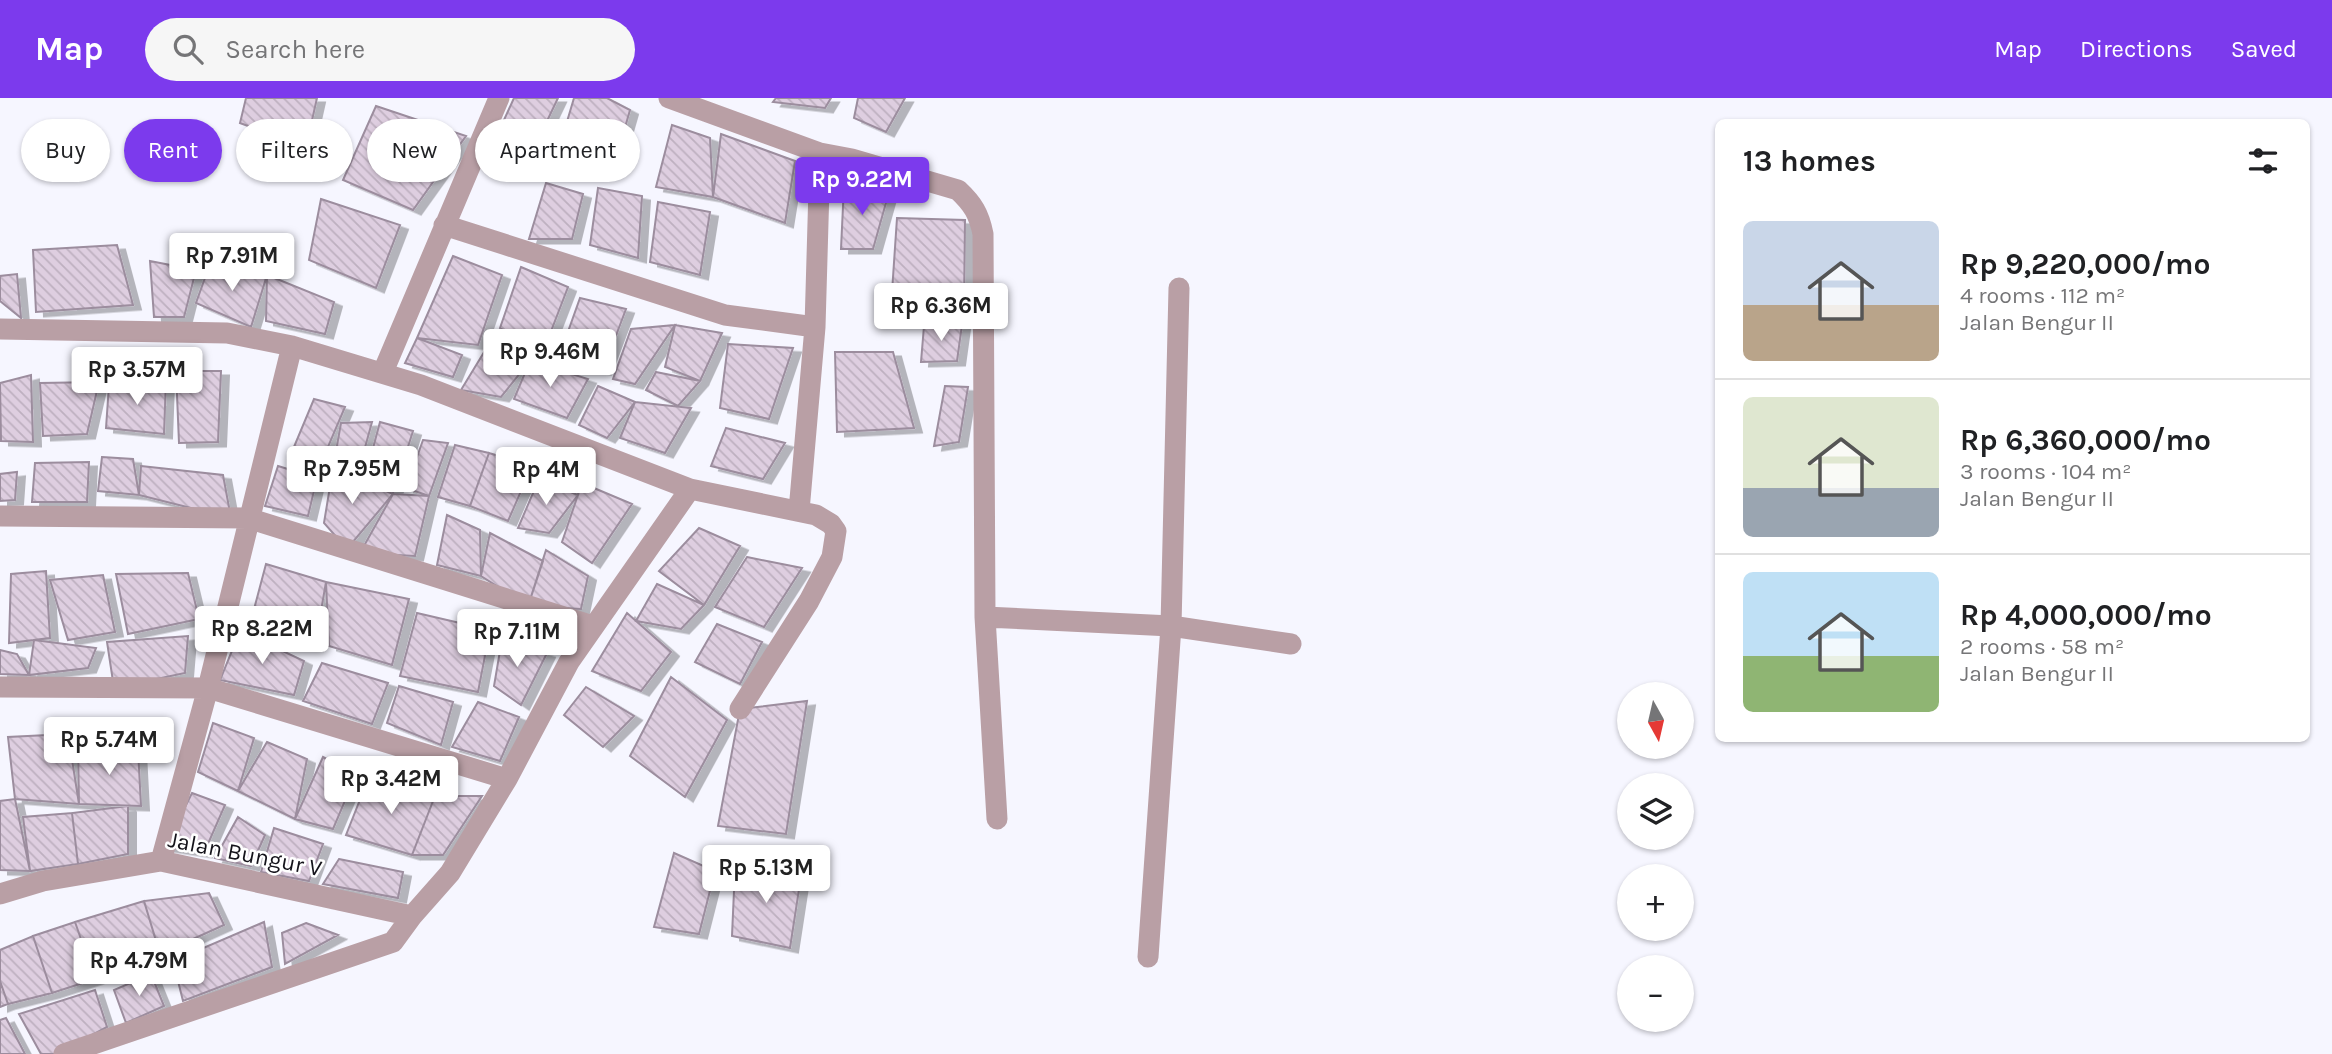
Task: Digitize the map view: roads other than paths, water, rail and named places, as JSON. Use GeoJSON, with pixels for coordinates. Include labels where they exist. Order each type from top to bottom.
{"type":"FeatureCollection","features":[{"type":"Feature","properties":{"kind":"street"},"geometry":{"type":"LineString","coordinates":[[383,372],[499,98]]}},
{"type":"Feature","properties":{"kind":"street"},"geometry":{"type":"LineString","coordinates":[[669,98],[820,153],[852,159],[958,190],[971,202],[980,216],[983,234],[985,617],[997,818]]}},
{"type":"Feature","properties":{"kind":"street"},"geometry":{"type":"LineString","coordinates":[[799,511],[815,327],[820,153]]}},
{"type":"Feature","properties":{"kind":"street"},"geometry":{"type":"LineString","coordinates":[[444,225],[725,315],[815,327]]}},
{"type":"Feature","properties":{"kind":"street"},"geometry":{"type":"LineString","coordinates":[[1148,957],[1171,626],[1179,288]]}},
{"type":"Feature","properties":{"kind":"street"},"geometry":{"type":"LineString","coordinates":[[0,329],[227,333],[292,346],[383,372],[690,489],[816,515],[831,524],[836,531],[832,557],[809,601],[740,709]]}},
{"type":"Feature","properties":{"kind":"street"},"geometry":{"type":"LineString","coordinates":[[161,861],[208,688],[292,346]]}},
{"type":"Feature","properties":{"kind":"street"},"geometry":{"type":"LineString","coordinates":[[64,1054],[393,942],[450,873],[507,779],[569,662],[690,489]]}},
{"type":"Feature","properties":{"kind":"street"},"geometry":{"type":"LineString","coordinates":[[0,516],[248,518],[593,626]]}},
{"type":"Feature","properties":{"kind":"street"},"geometry":{"type":"LineString","coordinates":[[985,617],[1171,626],[1291,644]]}},
{"type":"Feature","properties":{"kind":"street"},"geometry":{"type":"LineString","coordinates":[[0,687],[208,688],[507,779]]}},
{"type":"Feature","properties":{"kind":"street","name":"Jalan Bungur V"},"geometry":{"type":"LineString","coordinates":[[0,894],[43,881],[161,861],[412,916]]}},
{"type":"Feature","properties":{"kind":"street"},"geometry":{"type":"LineString","coordinates":[[0,884],[26,887]]}}]}
